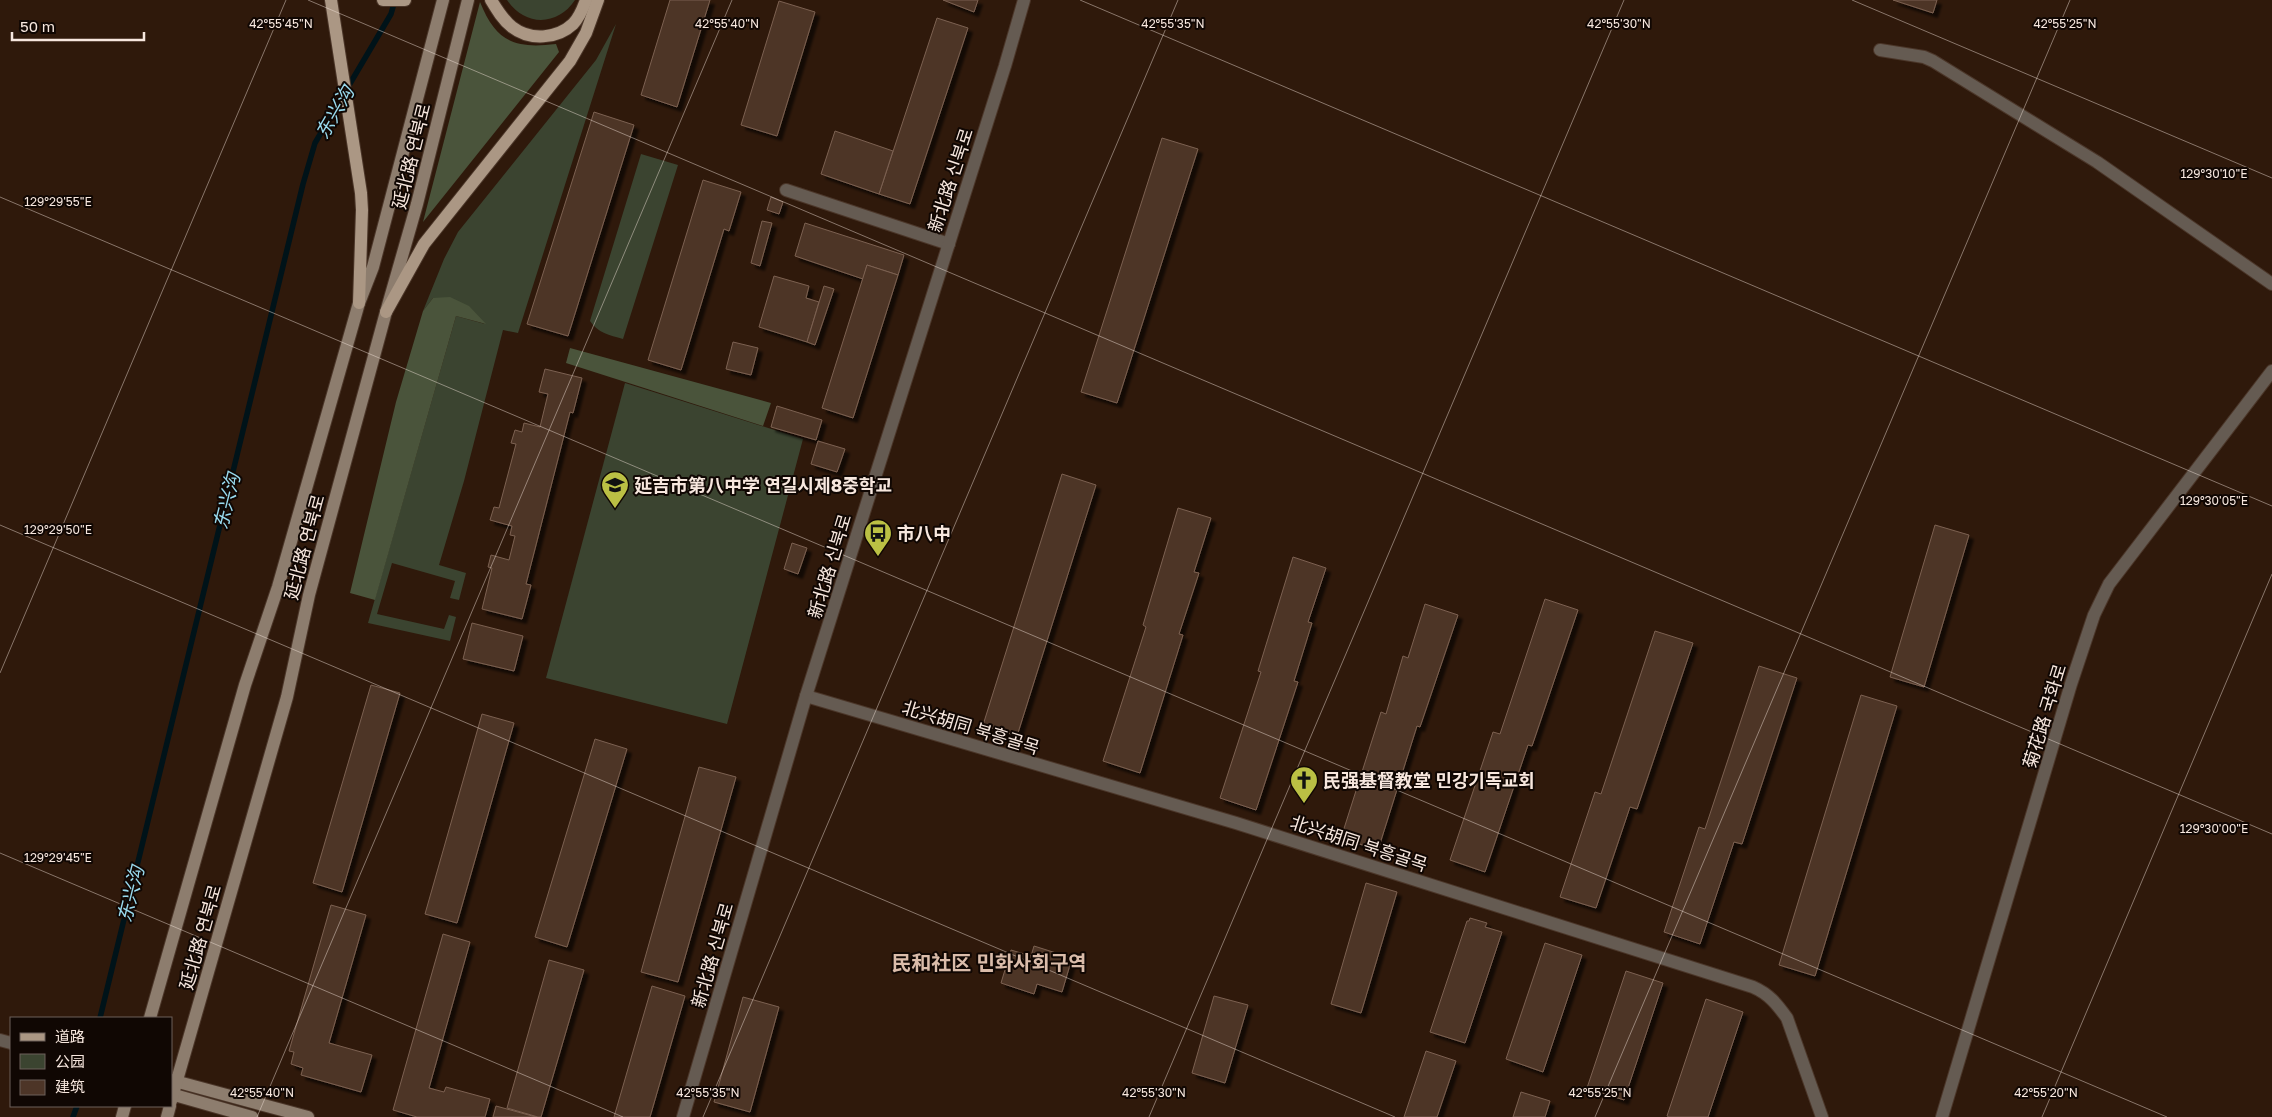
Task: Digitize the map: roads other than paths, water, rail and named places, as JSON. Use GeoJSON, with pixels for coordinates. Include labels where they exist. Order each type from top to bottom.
{"type":"FeatureCollection","features":[{"type":"Feature","properties":{"kind":"main road"},"geometry":{"type":"LineString","coordinates":[[331,0],[362,210],[359,303]]}},
{"type":"Feature","properties":{"kind":"main road"},"geometry":{"type":"LineString","coordinates":[[383,0],[406,0]]}},
{"type":"Feature","properties":{"kind":"main road","name":"延北路 연북로"},"geometry":{"type":"LineString","coordinates":[[150,1017],[245,685],[278,587],[359,303],[373,268],[443,0]]}},
{"type":"Feature","properties":{"kind":"main road","name":"延北路 연북로"},"geometry":{"type":"LineString","coordinates":[[174,1081],[287,697],[309,594],[386,312],[418,204],[468,0]]}},
{"type":"Feature","properties":{"kind":"main road"},"geometry":{"type":"LineString","coordinates":[[491,0],[507,23],[518,31],[536,36],[550,36],[561,32],[573,24],[586,0]]}},
{"type":"Feature","properties":{"kind":"main road"},"geometry":{"type":"LineString","coordinates":[[386,312],[424,244],[570,61],[586,33],[598,0]]}},
{"type":"Feature","properties":{"kind":"main road"},"geometry":{"type":"LineString","coordinates":[[174,1081],[308,1117]]}},
{"type":"Feature","properties":{"kind":"main road"},"geometry":{"type":"LineString","coordinates":[[172,1099],[252,1117]]}},
{"type":"Feature","properties":{"kind":"street","name":"新北路 신북로"},"geometry":{"type":"LineString","coordinates":[[683,1117],[806,696],[1024,0]]}},
{"type":"Feature","properties":{"kind":"street"},"geometry":{"type":"LineString","coordinates":[[1880,50],[1924,57],[1933,61],[2098,162],[2272,284]]}},
{"type":"Feature","properties":{"kind":"street"},"geometry":{"type":"LineString","coordinates":[[786,190],[949,244]]}},
{"type":"Feature","properties":{"kind":"street","name":"菊花路 국화로"},"geometry":{"type":"LineString","coordinates":[[1942,1117],[2071,684],[2094,616],[2109,584],[2272,371]]}},
{"type":"Feature","properties":{"kind":"street","name":"北兴胡同 북흥골목"},"geometry":{"type":"LineString","coordinates":[[806,696],[1246,826],[1753,987],[1765,992],[1778,1004],[1787,1018],[1822,1117]]}},
{"type":"Feature","properties":{"kind":"waterway","name":"东兴沟"},"geometry":{"type":"LineString","coordinates":[[100,1017],[303,184],[315,143],[391,14],[395,0]]}},
{"type":"Feature","properties":{"kind":"waterway","name":"东兴沟"},"geometry":{"type":"LineString","coordinates":[[73,1117],[77,1107]]}},
{"type":"Feature","properties":{"kind":"place","name":"延吉市第八中学 연길시제8중학교"},"geometry":{"type":"Point","coordinates":[615,509]}},
{"type":"Feature","properties":{"kind":"place","name":"市八中"},"geometry":{"type":"Point","coordinates":[878,557]}},
{"type":"Feature","properties":{"kind":"place","name":"民强基督教堂 민강기독교회"},"geometry":{"type":"Point","coordinates":[1304,804]}},
{"type":"Feature","properties":{"kind":"district","name":"民和社区 민화사회구역"},"geometry":{"type":"Point","coordinates":[989,962]}}]}
